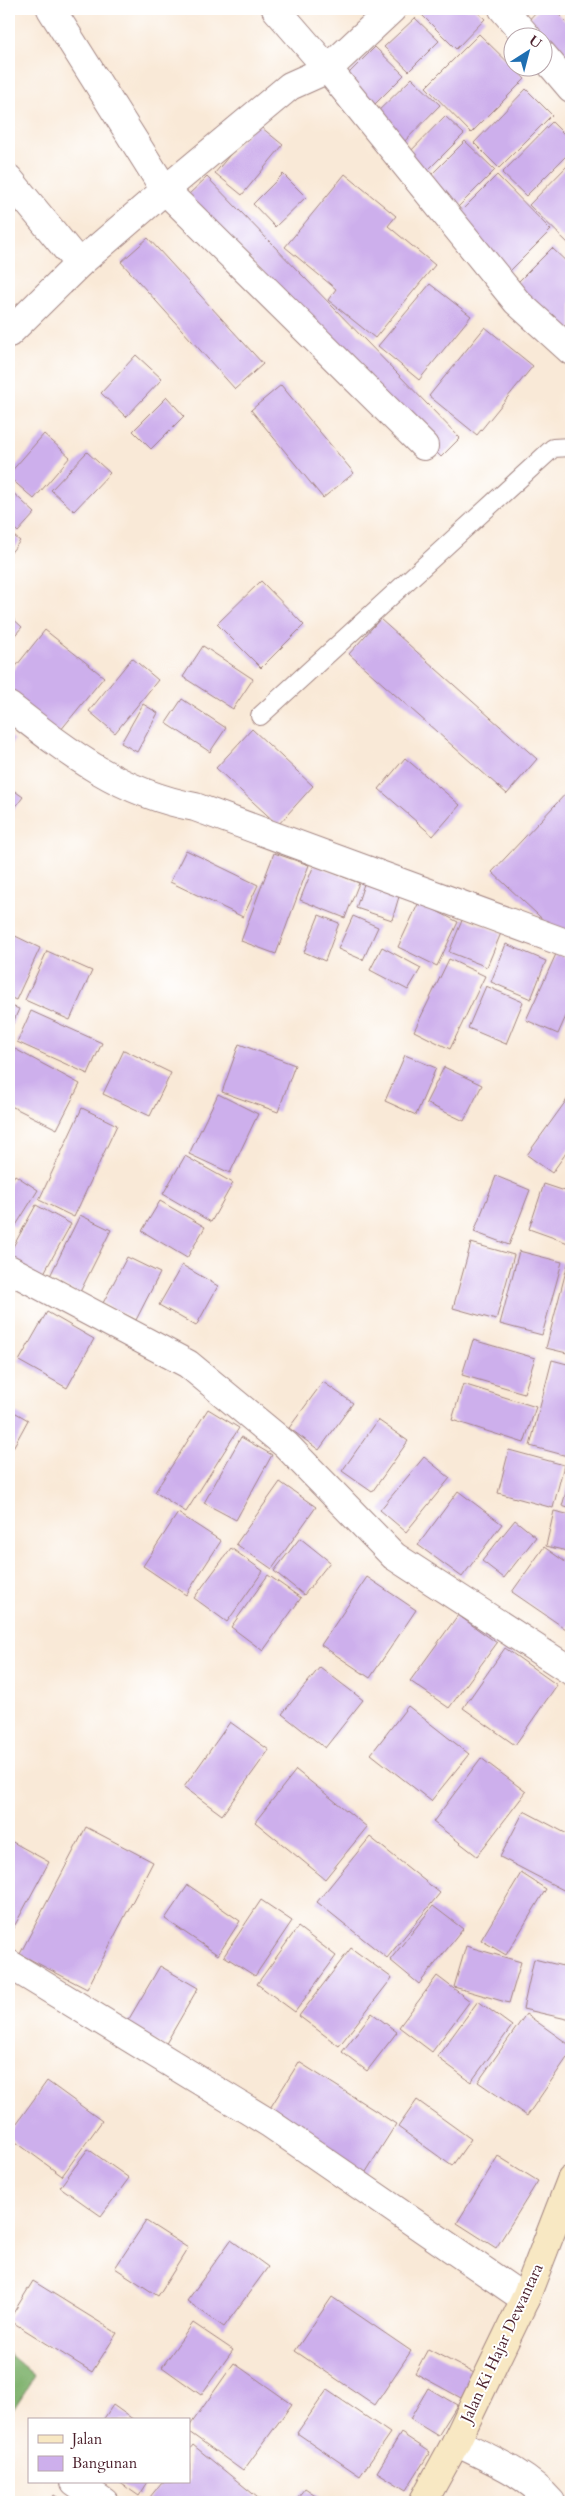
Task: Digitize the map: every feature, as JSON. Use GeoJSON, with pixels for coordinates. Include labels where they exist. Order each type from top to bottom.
{"type":"FeatureCollection","features":[{"type":"Feature","properties":{"kind":"main road","name":"Jalan Ki Hajar Dewantara"},"geometry":{"type":"LineString","coordinates":[[423,2502],[456,2442],[525,2299],[571,2180]]}},
{"type":"Feature","properties":{"kind":"street"},"geometry":{"type":"LineString","coordinates":[[51,9],[165,190],[424,446]]}},
{"type":"Feature","properties":{"kind":"street"},"geometry":{"type":"LineString","coordinates":[[276,9],[328,69],[517,302],[571,350]]}},
{"type":"Feature","properties":{"kind":"street"},"geometry":{"type":"LineString","coordinates":[[9,333],[79,264],[165,190],[290,86],[328,69],[392,9]]}},
{"type":"Feature","properties":{"kind":"street"},"geometry":{"type":"LineString","coordinates":[[503,9],[519,28]]}},
{"type":"Feature","properties":{"kind":"street"},"geometry":{"type":"LineString","coordinates":[[552,66],[571,88]]}},
{"type":"Feature","properties":{"kind":"street"},"geometry":{"type":"LineString","coordinates":[[9,179],[79,264]]}},
{"type":"Feature","properties":{"kind":"street"},"geometry":{"type":"LineString","coordinates":[[9,706],[81,761],[123,785],[164,801],[194,807],[571,945]]}},
{"type":"Feature","properties":{"kind":"street"},"geometry":{"type":"LineString","coordinates":[[9,1269],[188,1364],[286,1445],[394,1556],[571,1671]]}},
{"type":"Feature","properties":{"kind":"street"},"geometry":{"type":"LineString","coordinates":[[9,1964],[269,2123],[525,2299]]}},
{"type":"Feature","properties":{"kind":"street"},"geometry":{"type":"LineString","coordinates":[[456,2442],[515,2472],[542,2492],[551,2502]]}},
{"type":"Feature","properties":{"kind":"street"},"geometry":{"type":"LineString","coordinates":[[77,2484],[104,2502]]}},
{"type":"Feature","properties":{"kind":"lane"},"geometry":{"type":"LineString","coordinates":[[260,716],[553,448],[571,447]]}},
{"type":"Feature","properties":{"kind":"green space"},"geometry":{"type":"Polygon","coordinates":[[[9,2354],[35,2376],[9,2416],[9,2354]]]}},
{"type":"Feature","properties":{"kind":"building"},"geometry":{"type":"Polygon","coordinates":[[[420,9],[474,9],[485,19],[456,49],[418,11],[420,9]]]}},
{"type":"Feature","properties":{"kind":"building"},"geometry":{"type":"Polygon","coordinates":[[[539,9],[553,9],[571,27],[571,57],[563,65],[552,55],[552,28],[525,28],[523,26],[539,9]]]}},
{"type":"Feature","properties":{"kind":"building"},"geometry":{"type":"Polygon","coordinates":[[[564,9],[571,9],[571,17],[564,9]]]}},
{"type":"Feature","properties":{"kind":"building"},"geometry":{"type":"Polygon","coordinates":[[[415,18],[439,41],[409,71],[384,47],[415,18]]]}},
{"type":"Feature","properties":{"kind":"building"},"geometry":{"type":"Polygon","coordinates":[[[479,34],[502,56],[502,78],[525,79],[471,133],[426,87],[479,34]]]}},
{"type":"Feature","properties":{"kind":"building"},"geometry":{"type":"Polygon","coordinates":[[[375,47],[404,75],[370,109],[341,81],[375,47]]]}},
{"type":"Feature","properties":{"kind":"building"},"geometry":{"type":"Polygon","coordinates":[[[412,78],[440,105],[400,146],[371,118],[412,78]]]}},
{"type":"Feature","properties":{"kind":"building"},"geometry":{"type":"Polygon","coordinates":[[[526,89],[552,115],[499,168],[474,143],[526,89]]]}},
{"type":"Feature","properties":{"kind":"building"},"geometry":{"type":"Polygon","coordinates":[[[445,116],[464,134],[423,175],[405,157],[445,116]]]}},
{"type":"Feature","properties":{"kind":"building"},"geometry":{"type":"Polygon","coordinates":[[[552,122],[571,141],[571,151],[526,196],[502,173],[552,122]]]}},
{"type":"Feature","properties":{"kind":"building"},"geometry":{"type":"Polygon","coordinates":[[[256,123],[283,145],[242,195],[215,173],[256,123]]]}},
{"type":"Feature","properties":{"kind":"building"},"geometry":{"type":"Polygon","coordinates":[[[465,141],[495,170],[453,212],[423,183],[465,141]]]}},
{"type":"Feature","properties":{"kind":"building"},"geometry":{"type":"Polygon","coordinates":[[[571,162],[571,246],[529,205],[571,162]]]}},
{"type":"Feature","properties":{"kind":"building"},"geometry":{"type":"Polygon","coordinates":[[[283,174],[306,197],[275,227],[253,204],[283,174]]]}},
{"type":"Feature","properties":{"kind":"building"},"geometry":{"type":"Polygon","coordinates":[[[345,174],[396,216],[388,226],[435,265],[375,338],[328,300],[336,289],[285,247],[345,174]]]}},
{"type":"Feature","properties":{"kind":"building"},"geometry":{"type":"Polygon","coordinates":[[[497,175],[551,230],[508,273],[453,219],[497,175]]]}},
{"type":"Feature","properties":{"kind":"building"},"geometry":{"type":"Polygon","coordinates":[[[207,177],[460,438],[441,457],[188,195],[207,177]]]}},
{"type":"Feature","properties":{"kind":"building"},"geometry":{"type":"Polygon","coordinates":[[[148,238],[263,364],[235,389],[121,262],[148,238]]]}},
{"type":"Feature","properties":{"kind":"building"},"geometry":{"type":"Polygon","coordinates":[[[552,248],[571,266],[571,341],[515,285],[552,248]]]}},
{"type":"Feature","properties":{"kind":"building"},"geometry":{"type":"Polygon","coordinates":[[[430,284],[471,316],[419,380],[378,346],[430,284]]]}},
{"type":"Feature","properties":{"kind":"building"},"geometry":{"type":"Polygon","coordinates":[[[485,327],[533,366],[477,435],[429,396],[485,327]]]}},
{"type":"Feature","properties":{"kind":"building"},"geometry":{"type":"Polygon","coordinates":[[[136,355],[162,379],[126,417],[101,393],[136,355]]]}},
{"type":"Feature","properties":{"kind":"building"},"geometry":{"type":"Polygon","coordinates":[[[281,385],[354,473],[323,498],[251,410],[281,385]]]}},
{"type":"Feature","properties":{"kind":"building"},"geometry":{"type":"Polygon","coordinates":[[[167,397],[184,416],[151,449],[133,431],[167,397]]]}},
{"type":"Feature","properties":{"kind":"building"},"geometry":{"type":"Polygon","coordinates":[[[44,434],[70,457],[34,499],[9,477],[9,474],[44,434]]]}},
{"type":"Feature","properties":{"kind":"building"},"geometry":{"type":"Polygon","coordinates":[[[87,452],[110,473],[74,511],[51,490],[87,452]]]}},
{"type":"Feature","properties":{"kind":"building"},"geometry":{"type":"Polygon","coordinates":[[[9,489],[35,513],[18,532],[9,524],[9,489]]]}},
{"type":"Feature","properties":{"kind":"building"},"geometry":{"type":"Polygon","coordinates":[[[9,532],[20,541],[9,555],[9,532]]]}},
{"type":"Feature","properties":{"kind":"building"},"geometry":{"type":"Polygon","coordinates":[[[261,581],[304,625],[261,668],[217,624],[261,581]]]}},
{"type":"Feature","properties":{"kind":"building"},"geometry":{"type":"Polygon","coordinates":[[[9,615],[22,627],[9,642],[9,615]]]}},
{"type":"Feature","properties":{"kind":"building"},"geometry":{"type":"Polygon","coordinates":[[[380,619],[537,759],[507,794],[349,654],[380,619]]]}},
{"type":"Feature","properties":{"kind":"building"},"geometry":{"type":"Polygon","coordinates":[[[45,630],[104,677],[56,736],[9,699],[9,675],[45,630]]]}},
{"type":"Feature","properties":{"kind":"building"},"geometry":{"type":"Polygon","coordinates":[[[203,646],[253,679],[233,709],[183,677],[203,646]]]}},
{"type":"Feature","properties":{"kind":"building"},"geometry":{"type":"Polygon","coordinates":[[[132,658],[158,680],[115,733],[89,711],[132,658]]]}},
{"type":"Feature","properties":{"kind":"building"},"geometry":{"type":"Polygon","coordinates":[[[182,699],[226,728],[210,752],[166,723],[182,699]]]}},
{"type":"Feature","properties":{"kind":"building"},"geometry":{"type":"Polygon","coordinates":[[[143,704],[158,713],[137,752],[121,743],[143,704]]]}},
{"type":"Feature","properties":{"kind":"building"},"geometry":{"type":"Polygon","coordinates":[[[252,729],[313,786],[278,825],[216,768],[252,729]]]}},
{"type":"Feature","properties":{"kind":"building"},"geometry":{"type":"Polygon","coordinates":[[[9,735],[14,740],[9,747],[9,735]]]}},
{"type":"Feature","properties":{"kind":"building"},"geometry":{"type":"Polygon","coordinates":[[[405,758],[460,805],[433,836],[379,789],[405,758]]]}},
{"type":"Feature","properties":{"kind":"building"},"geometry":{"type":"Polygon","coordinates":[[[9,787],[23,797],[9,816],[9,787]]]}},
{"type":"Feature","properties":{"kind":"building"},"geometry":{"type":"Polygon","coordinates":[[[571,788],[571,939],[568,943],[492,872],[571,788]]]}},
{"type":"Feature","properties":{"kind":"building"},"geometry":{"type":"Polygon","coordinates":[[[186,850],[258,885],[243,917],[170,882],[186,850]]]}},
{"type":"Feature","properties":{"kind":"building"},"geometry":{"type":"Polygon","coordinates":[[[274,853],[309,865],[276,954],[241,941],[274,853]]]}},
{"type":"Feature","properties":{"kind":"building"},"geometry":{"type":"Polygon","coordinates":[[[314,865],[359,883],[345,918],[300,900],[314,865]]]}},
{"type":"Feature","properties":{"kind":"building"},"geometry":{"type":"Polygon","coordinates":[[[366,878],[401,890],[392,920],[356,908],[366,878]]]}},
{"type":"Feature","properties":{"kind":"building"},"geometry":{"type":"Polygon","coordinates":[[[419,902],[458,922],[437,966],[398,947],[419,902]]]}},
{"type":"Feature","properties":{"kind":"building"},"geometry":{"type":"Polygon","coordinates":[[[319,915],[339,923],[325,961],[304,952],[319,915]]]}},
{"type":"Feature","properties":{"kind":"building"},"geometry":{"type":"Polygon","coordinates":[[[353,916],[378,927],[363,960],[338,949],[353,916]]]}},
{"type":"Feature","properties":{"kind":"building"},"geometry":{"type":"Polygon","coordinates":[[[463,918],[501,933],[487,967],[449,952],[463,918]]]}},
{"type":"Feature","properties":{"kind":"building"},"geometry":{"type":"Polygon","coordinates":[[[9,933],[40,948],[16,1000],[9,997],[9,933]]]}},
{"type":"Feature","properties":{"kind":"building"},"geometry":{"type":"Polygon","coordinates":[[[506,944],[546,961],[531,999],[491,982],[506,944]]]}},
{"type":"Feature","properties":{"kind":"building"},"geometry":{"type":"Polygon","coordinates":[[[382,947],[421,968],[408,990],[370,970],[382,947]]]}},
{"type":"Feature","properties":{"kind":"building"},"geometry":{"type":"Polygon","coordinates":[[[47,951],[92,971],[70,1020],[25,1000],[47,951]]]}},
{"type":"Feature","properties":{"kind":"building"},"geometry":{"type":"Polygon","coordinates":[[[556,954],[571,960],[571,1005],[558,1034],[526,1020],[556,954]]]}},
{"type":"Feature","properties":{"kind":"building"},"geometry":{"type":"Polygon","coordinates":[[[449,959],[485,976],[450,1049],[414,1031],[449,959]]]}},
{"type":"Feature","properties":{"kind":"building"},"geometry":{"type":"Polygon","coordinates":[[[486,986],[523,1002],[506,1044],[468,1028],[486,986]]]}},
{"type":"Feature","properties":{"kind":"building"},"geometry":{"type":"Polygon","coordinates":[[[9,1005],[19,1009],[9,1032],[9,1005]]]}},
{"type":"Feature","properties":{"kind":"building"},"geometry":{"type":"Polygon","coordinates":[[[31,1011],[102,1043],[88,1074],[17,1042],[31,1011]]]}},
{"type":"Feature","properties":{"kind":"building"},"geometry":{"type":"Polygon","coordinates":[[[239,1044],[295,1065],[278,1112],[222,1092],[239,1044]]]}},
{"type":"Feature","properties":{"kind":"building"},"geometry":{"type":"Polygon","coordinates":[[[15,1049],[80,1084],[57,1129],[9,1105],[9,1061],[15,1049]]]}},
{"type":"Feature","properties":{"kind":"building"},"geometry":{"type":"Polygon","coordinates":[[[124,1050],[171,1073],[150,1116],[103,1094],[124,1050]]]}},
{"type":"Feature","properties":{"kind":"building"},"geometry":{"type":"Polygon","coordinates":[[[405,1055],[436,1068],[416,1115],[385,1101],[405,1055]]]}},
{"type":"Feature","properties":{"kind":"building"},"geometry":{"type":"Polygon","coordinates":[[[444,1067],[482,1085],[464,1121],[426,1103],[444,1067]]]}},
{"type":"Feature","properties":{"kind":"building"},"geometry":{"type":"Polygon","coordinates":[[[218,1094],[258,1114],[230,1173],[189,1154],[218,1094]]]}},
{"type":"Feature","properties":{"kind":"building"},"geometry":{"type":"Polygon","coordinates":[[[571,1094],[571,1146],[552,1173],[527,1155],[571,1094]]]}},
{"type":"Feature","properties":{"kind":"building"},"geometry":{"type":"Polygon","coordinates":[[[82,1108],[117,1125],[74,1217],[39,1200],[82,1108]]]}},
{"type":"Feature","properties":{"kind":"building"},"geometry":{"type":"Polygon","coordinates":[[[185,1156],[233,1183],[211,1222],[163,1194],[185,1156]]]}},
{"type":"Feature","properties":{"kind":"building"},"geometry":{"type":"Polygon","coordinates":[[[15,1175],[38,1190],[15,1227],[9,1223],[9,1184],[15,1175]]]}},
{"type":"Feature","properties":{"kind":"building"},"geometry":{"type":"Polygon","coordinates":[[[496,1176],[530,1190],[509,1245],[474,1232],[496,1176]]]}},
{"type":"Feature","properties":{"kind":"building"},"geometry":{"type":"Polygon","coordinates":[[[544,1184],[571,1193],[571,1244],[529,1229],[544,1184]]]}},
{"type":"Feature","properties":{"kind":"building"},"geometry":{"type":"Polygon","coordinates":[[[160,1201],[205,1227],[187,1258],[142,1231],[160,1201]]]}},
{"type":"Feature","properties":{"kind":"building"},"geometry":{"type":"Polygon","coordinates":[[[36,1205],[71,1224],[39,1282],[9,1265],[9,1254],[36,1205]]]}},
{"type":"Feature","properties":{"kind":"building"},"geometry":{"type":"Polygon","coordinates":[[[80,1215],[111,1230],[79,1294],[49,1278],[80,1215]]]}},
{"type":"Feature","properties":{"kind":"building"},"geometry":{"type":"Polygon","coordinates":[[[471,1243],[514,1255],[496,1320],[453,1308],[471,1243]]]}},
{"type":"Feature","properties":{"kind":"building"},"geometry":{"type":"Polygon","coordinates":[[[519,1251],[562,1262],[542,1335],[500,1324],[519,1251]]]}},
{"type":"Feature","properties":{"kind":"building"},"geometry":{"type":"Polygon","coordinates":[[[127,1257],[160,1273],[136,1320],[103,1303],[127,1257]]]}},
{"type":"Feature","properties":{"kind":"building"},"geometry":{"type":"Polygon","coordinates":[[[568,1263],[571,1264],[571,1354],[546,1348],[568,1263]]]}},
{"type":"Feature","properties":{"kind":"building"},"geometry":{"type":"Polygon","coordinates":[[[182,1265],[218,1286],[196,1326],[159,1305],[182,1265]]]}},
{"type":"Feature","properties":{"kind":"building"},"geometry":{"type":"Polygon","coordinates":[[[47,1312],[94,1339],[67,1388],[19,1361],[47,1312]]]}},
{"type":"Feature","properties":{"kind":"building"},"geometry":{"type":"Polygon","coordinates":[[[473,1340],[535,1358],[524,1393],[462,1375],[473,1340]]]}},
{"type":"Feature","properties":{"kind":"building"},"geometry":{"type":"Polygon","coordinates":[[[552,1360],[571,1365],[571,1457],[530,1446],[552,1360]]]}},
{"type":"Feature","properties":{"kind":"building"},"geometry":{"type":"Polygon","coordinates":[[[323,1382],[353,1403],[319,1450],[289,1428],[323,1382]]]}},
{"type":"Feature","properties":{"kind":"building"},"geometry":{"type":"Polygon","coordinates":[[[463,1384],[536,1407],[524,1443],[452,1420],[463,1384]]]}},
{"type":"Feature","properties":{"kind":"building"},"geometry":{"type":"Polygon","coordinates":[[[9,1409],[28,1420],[9,1455],[9,1409]]]}},
{"type":"Feature","properties":{"kind":"building"},"geometry":{"type":"Polygon","coordinates":[[[208,1409],[239,1428],[186,1512],[155,1492],[208,1409]]]}},
{"type":"Feature","properties":{"kind":"building"},"geometry":{"type":"Polygon","coordinates":[[[378,1420],[408,1441],[372,1492],[342,1471],[378,1420]]]}},
{"type":"Feature","properties":{"kind":"building"},"geometry":{"type":"Polygon","coordinates":[[[241,1437],[272,1455],[236,1520],[204,1503],[241,1437]]]}},
{"type":"Feature","properties":{"kind":"building"},"geometry":{"type":"Polygon","coordinates":[[[509,1450],[564,1465],[553,1508],[498,1493],[509,1450]]]}},
{"type":"Feature","properties":{"kind":"building"},"geometry":{"type":"Polygon","coordinates":[[[424,1457],[450,1478],[406,1532],[380,1510],[424,1457]]]}},
{"type":"Feature","properties":{"kind":"building"},"geometry":{"type":"Polygon","coordinates":[[[571,1475],[571,1509],[562,1506],[571,1475]]]}},
{"type":"Feature","properties":{"kind":"building"},"geometry":{"type":"Polygon","coordinates":[[[280,1482],[316,1507],[272,1569],[236,1544],[280,1482]]]}},
{"type":"Feature","properties":{"kind":"building"},"geometry":{"type":"Polygon","coordinates":[[[458,1491],[502,1524],[462,1577],[418,1545],[458,1491]]]}},
{"type":"Feature","properties":{"kind":"building"},"geometry":{"type":"Polygon","coordinates":[[[554,1511],[571,1515],[571,1552],[546,1546],[554,1511]]]}},
{"type":"Feature","properties":{"kind":"building"},"geometry":{"type":"Polygon","coordinates":[[[178,1513],[221,1541],[186,1595],[143,1566],[178,1513]]]}},
{"type":"Feature","properties":{"kind":"building"},"geometry":{"type":"Polygon","coordinates":[[[515,1520],[536,1537],[504,1578],[482,1561],[515,1520]]]}},
{"type":"Feature","properties":{"kind":"building"},"geometry":{"type":"Polygon","coordinates":[[[300,1538],[330,1562],[304,1595],[274,1571],[300,1538]]]}},
{"type":"Feature","properties":{"kind":"building"},"geometry":{"type":"Polygon","coordinates":[[[544,1547],[571,1566],[571,1621],[566,1629],[512,1592],[544,1547]]]}},
{"type":"Feature","properties":{"kind":"building"},"geometry":{"type":"Polygon","coordinates":[[[231,1548],[263,1571],[227,1622],[194,1598],[231,1548]]]}},
{"type":"Feature","properties":{"kind":"building"},"geometry":{"type":"Polygon","coordinates":[[[268,1575],[301,1598],[263,1651],[231,1627],[268,1575]]]}},
{"type":"Feature","properties":{"kind":"building"},"geometry":{"type":"Polygon","coordinates":[[[367,1577],[416,1610],[370,1678],[321,1645],[367,1577]]]}},
{"type":"Feature","properties":{"kind":"building"},"geometry":{"type":"Polygon","coordinates":[[[458,1615],[497,1643],[449,1708],[410,1681],[458,1615]]]}},
{"type":"Feature","properties":{"kind":"building"},"geometry":{"type":"Polygon","coordinates":[[[505,1648],[557,1685],[515,1745],[463,1708],[505,1648]]]}},
{"type":"Feature","properties":{"kind":"building"},"geometry":{"type":"Polygon","coordinates":[[[320,1667],[363,1700],[325,1748],[282,1714],[320,1667]]]}},
{"type":"Feature","properties":{"kind":"building"},"geometry":{"type":"Polygon","coordinates":[[[408,1706],[469,1754],[431,1801],[371,1754],[408,1706]]]}},
{"type":"Feature","properties":{"kind":"building"},"geometry":{"type":"Polygon","coordinates":[[[230,1722],[269,1750],[222,1815],[184,1787],[230,1722]]]}},
{"type":"Feature","properties":{"kind":"building"},"geometry":{"type":"Polygon","coordinates":[[[481,1758],[526,1792],[477,1856],[433,1822],[481,1758]]]}},
{"type":"Feature","properties":{"kind":"building"},"geometry":{"type":"Polygon","coordinates":[[[296,1770],[367,1827],[325,1879],[255,1822],[296,1770]]]}},
{"type":"Feature","properties":{"kind":"building"},"geometry":{"type":"Polygon","coordinates":[[[524,1811],[571,1836],[571,1894],[500,1857],[524,1811]]]}},
{"type":"Feature","properties":{"kind":"building"},"geometry":{"type":"Polygon","coordinates":[[[86,1827],[153,1862],[87,1989],[20,1954],[86,1827]]]}},
{"type":"Feature","properties":{"kind":"building"},"geometry":{"type":"Polygon","coordinates":[[[370,1837],[440,1893],[387,1958],[317,1902],[370,1837]]]}},
{"type":"Feature","properties":{"kind":"building"},"geometry":{"type":"Polygon","coordinates":[[[9,1840],[49,1862],[9,1936],[9,1840]]]}},
{"type":"Feature","properties":{"kind":"building"},"geometry":{"type":"Polygon","coordinates":[[[521,1873],[546,1889],[506,1955],[481,1940],[521,1873]]]}},
{"type":"Feature","properties":{"kind":"building"},"geometry":{"type":"Polygon","coordinates":[[[188,1885],[240,1921],[218,1955],[165,1919],[188,1885]]]}},
{"type":"Feature","properties":{"kind":"building"},"geometry":{"type":"Polygon","coordinates":[[[261,1900],[292,1921],[255,1976],[224,1956],[261,1900]]]}},
{"type":"Feature","properties":{"kind":"building"},"geometry":{"type":"Polygon","coordinates":[[[433,1906],[463,1929],[419,1984],[390,1960],[433,1906]]]}},
{"type":"Feature","properties":{"kind":"building"},"geometry":{"type":"Polygon","coordinates":[[[298,1927],[336,1956],[295,2012],[257,1984],[298,1927]]]}},
{"type":"Feature","properties":{"kind":"building"},"geometry":{"type":"Polygon","coordinates":[[[466,1946],[521,1962],[509,2003],[454,1987],[466,1946]]]}},
{"type":"Feature","properties":{"kind":"building"},"geometry":{"type":"Polygon","coordinates":[[[351,1948],[392,1978],[339,2046],[299,2016],[351,1948]]]}},
{"type":"Feature","properties":{"kind":"building"},"geometry":{"type":"Polygon","coordinates":[[[534,1959],[571,1968],[571,2020],[523,2009],[534,1959]]]}},
{"type":"Feature","properties":{"kind":"building"},"geometry":{"type":"Polygon","coordinates":[[[160,1966],[198,1988],[164,2047],[126,2024],[160,1966]]]}},
{"type":"Feature","properties":{"kind":"building"},"geometry":{"type":"Polygon","coordinates":[[[437,1976],[470,2001],[432,2052],[399,2027],[437,1976]]]}},
{"type":"Feature","properties":{"kind":"building"},"geometry":{"type":"Polygon","coordinates":[[[478,2001],[512,2026],[471,2082],[437,2057],[478,2001]]]}},
{"type":"Feature","properties":{"kind":"building"},"geometry":{"type":"Polygon","coordinates":[[[372,2013],[397,2032],[367,2071],[342,2052],[372,2013]]]}},
{"type":"Feature","properties":{"kind":"building"},"geometry":{"type":"Polygon","coordinates":[[[526,2014],[571,2046],[571,2052],[527,2116],[478,2082],[526,2014]]]}},
{"type":"Feature","properties":{"kind":"building"},"geometry":{"type":"Polygon","coordinates":[[[299,2062],[396,2124],[364,2175],[267,2113],[299,2062]]]}},
{"type":"Feature","properties":{"kind":"building"},"geometry":{"type":"Polygon","coordinates":[[[47,2081],[102,2121],[62,2176],[9,2137],[9,2134],[47,2081]]]}},
{"type":"Feature","properties":{"kind":"building"},"geometry":{"type":"Polygon","coordinates":[[[417,2100],[471,2139],[452,2166],[398,2127],[417,2100]]]}},
{"type":"Feature","properties":{"kind":"building"},"geometry":{"type":"Polygon","coordinates":[[[88,2149],[129,2178],[101,2216],[60,2187],[88,2149]]]}},
{"type":"Feature","properties":{"kind":"building"},"geometry":{"type":"Polygon","coordinates":[[[498,2156],[538,2181],[496,2248],[457,2223],[498,2156]]]}},
{"type":"Feature","properties":{"kind":"building"},"geometry":{"type":"Polygon","coordinates":[[[146,2221],[188,2248],[158,2296],[115,2268],[146,2221]]]}},
{"type":"Feature","properties":{"kind":"building"},"geometry":{"type":"Polygon","coordinates":[[[231,2240],[268,2267],[224,2327],[187,2301],[231,2240]]]}},
{"type":"Feature","properties":{"kind":"building"},"geometry":{"type":"Polygon","coordinates":[[[33,2281],[117,2333],[92,2372],[9,2320],[33,2281]]]}},
{"type":"Feature","properties":{"kind":"building"},"geometry":{"type":"Polygon","coordinates":[[[332,2297],[411,2351],[375,2405],[295,2351],[332,2297]]]}},
{"type":"Feature","properties":{"kind":"building"},"geometry":{"type":"Polygon","coordinates":[[[193,2323],[233,2350],[201,2395],[162,2367],[193,2323]]]}},
{"type":"Feature","properties":{"kind":"building"},"geometry":{"type":"Polygon","coordinates":[[[428,2349],[474,2373],[461,2398],[415,2373],[428,2349]]]}},
{"type":"Feature","properties":{"kind":"building"},"geometry":{"type":"Polygon","coordinates":[[[234,2363],[292,2404],[243,2471],[190,2433],[190,2426],[234,2363]]]}},
{"type":"Feature","properties":{"kind":"building"},"geometry":{"type":"Polygon","coordinates":[[[428,2388],[457,2405],[438,2436],[410,2419],[428,2388]]]}},
{"type":"Feature","properties":{"kind":"building"},"geometry":{"type":"Polygon","coordinates":[[[327,2390],[390,2433],[360,2476],[297,2433],[327,2390]]]}},
{"type":"Feature","properties":{"kind":"building"},"geometry":{"type":"Polygon","coordinates":[[[113,2405],[131,2418],[104,2418],[113,2405]]]}},
{"type":"Feature","properties":{"kind":"building"},"geometry":{"type":"Polygon","coordinates":[[[401,2433],[430,2452],[406,2490],[377,2472],[401,2433]]]}},
{"type":"Feature","properties":{"kind":"building"},"geometry":{"type":"Polygon","coordinates":[[[193,2445],[263,2502],[146,2502],[160,2484],[190,2484],[190,2449],[193,2445]]]}},
{"type":"Feature","properties":{"kind":"building"},"geometry":{"type":"Polygon","coordinates":[[[122,2484],[147,2484],[139,2496],[122,2484]]]}},
{"type":"Feature","properties":{"kind":"building"},"geometry":{"type":"Polygon","coordinates":[[[305,2488],[326,2502],[294,2502],[305,2488]]]}},
{"type":"Feature","properties":{"kind":"building"},"geometry":{"type":"Polygon","coordinates":[[[54,2495],[65,2502],[50,2502],[54,2495]]]}}]}
